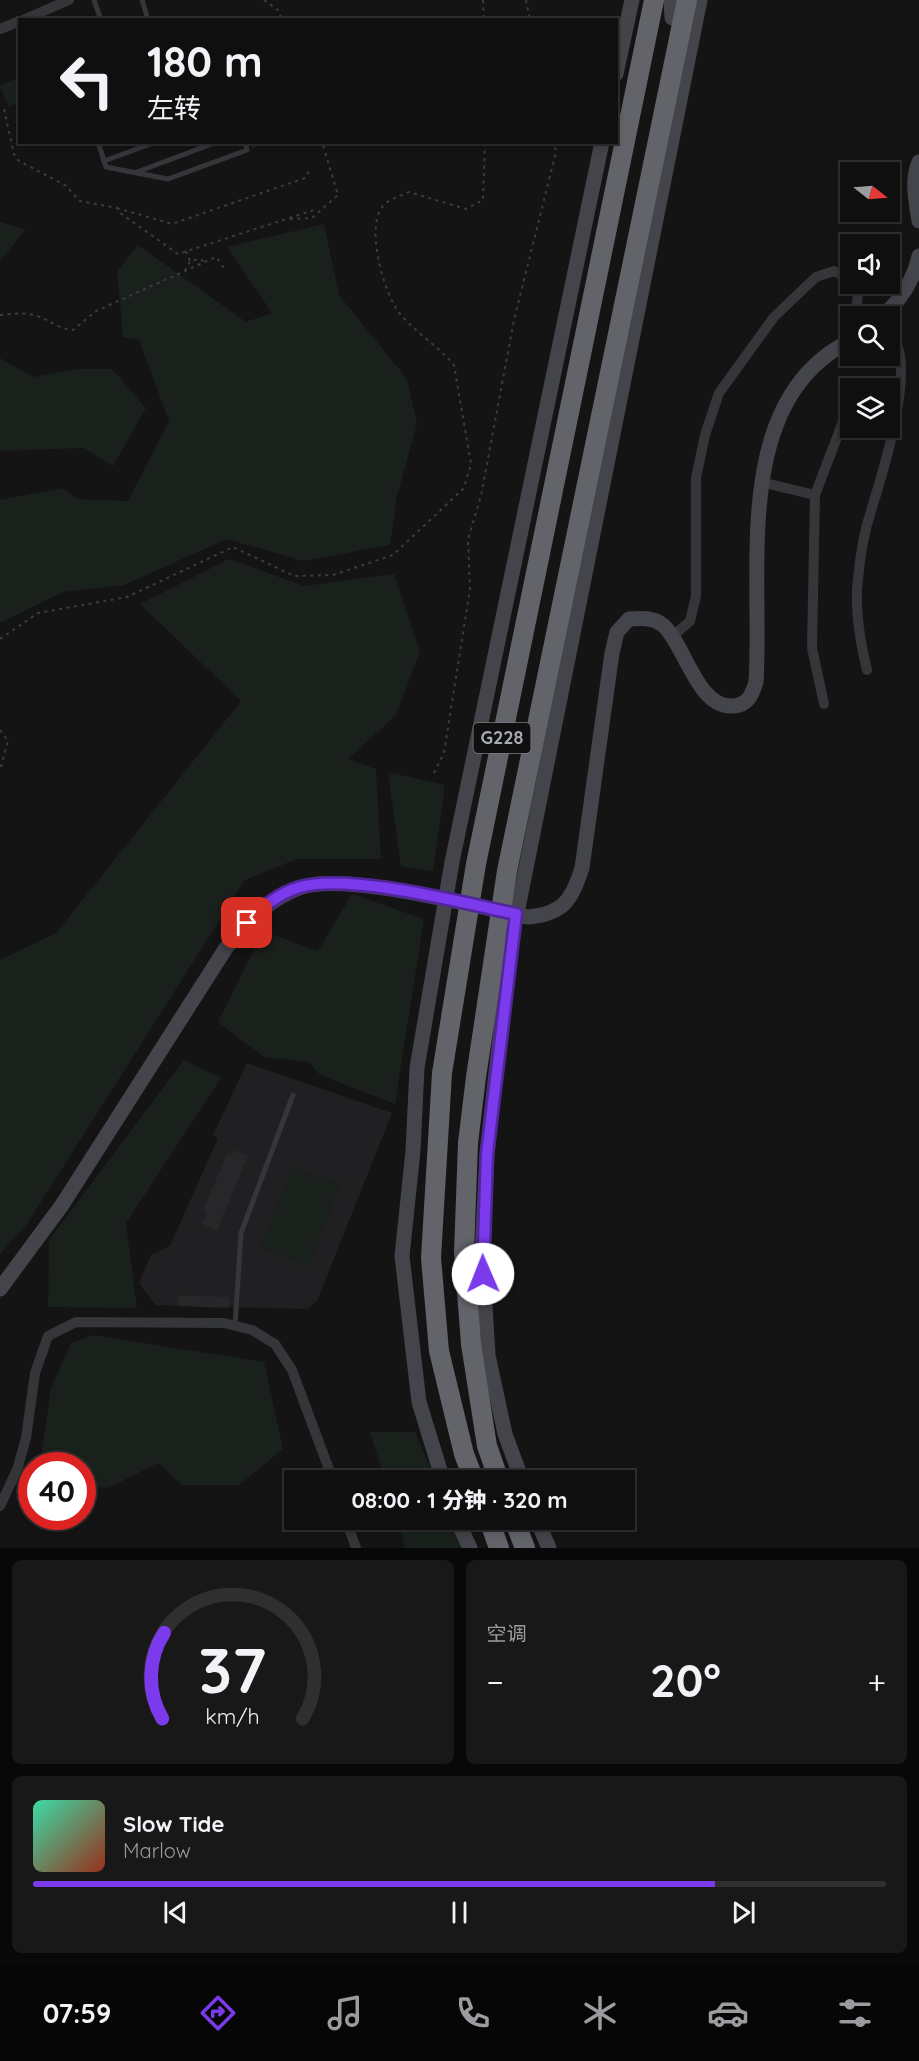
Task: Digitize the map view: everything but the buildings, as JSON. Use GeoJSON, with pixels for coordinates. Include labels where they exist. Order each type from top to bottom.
{"type":"FeatureCollection","features":[{"type":"Feature","properties":{"kind":"highway","name":"G228"},"geometry":{"type":"LineString","coordinates":[[470,1470],[464,1454],[439,1351],[431,1258],[442,1073],[468,905],[654,0]]}},
{"type":"Feature","properties":{"kind":"highway","name":"G228"},"geometry":{"type":"LineString","coordinates":[[495,1470],[487,1446],[471,1344],[464,1253],[468,1143],[508,913],[642,212],[687,0]]}},
{"type":"Feature","properties":{"kind":"highway"},"geometry":{"type":"LineString","coordinates":[[642,212],[648,140],[672,9]]}},
{"type":"Feature","properties":{"kind":"highway"},"geometry":{"type":"LineString","coordinates":[[493,1530],[499,1548]]}},
{"type":"Feature","properties":{"kind":"highway"},"geometry":{"type":"LineString","coordinates":[[517,1530],[525,1548]]}},
{"type":"Feature","properties":{"kind":"street"},"geometry":{"type":"LineString","coordinates":[[26,18],[69,0]]}},
{"type":"Feature","properties":{"kind":"street"},"geometry":{"type":"LineString","coordinates":[[618,65],[632,0]]}},
{"type":"Feature","properties":{"kind":"street"},"geometry":{"type":"LineString","coordinates":[[518,1470],[505,1434],[488,1354],[482,1254],[508,913],[700,0]]}},
{"type":"Feature","properties":{"kind":"street"},"geometry":{"type":"LineString","coordinates":[[0,29],[18,21]]}},
{"type":"Feature","properties":{"kind":"street"},"geometry":{"type":"LineString","coordinates":[[440,1470],[419,1402],[402,1256],[413,1151],[417,1068],[444,901],[602,144]]}},
{"type":"Feature","properties":{"kind":"street"},"geometry":{"type":"LineString","coordinates":[[919,162],[915,172],[915,191],[919,221]]}},
{"type":"Feature","properties":{"kind":"street"},"geometry":{"type":"LineString","coordinates":[[893,306],[918,265]]}},
{"type":"Feature","properties":{"kind":"street"},"geometry":{"type":"LineString","coordinates":[[673,636],[690,621],[696,596],[696,478],[705,435],[719,393],[774,316],[816,277],[834,271],[840,274]]}},
{"type":"Feature","properties":{"kind":"street"},"geometry":{"type":"LineString","coordinates":[[867,670],[860,644],[858,580],[870,513],[912,387],[908,351],[900,340]]}},
{"type":"Feature","properties":{"kind":"street"},"geometry":{"type":"LineString","coordinates":[[0,1289],[62,1205],[226,948],[258,910],[300,887],[353,883],[528,917],[549,915],[564,905],[576,888],[582,868],[617,632],[628,619],[644,617],[661,624],[673,636],[687,664],[713,701],[721,705],[736,706],[750,699],[756,682],[758,663],[761,482],[771,439],[787,404],[815,366],[840,345]]}},
{"type":"Feature","properties":{"kind":"street"},"geometry":{"type":"LineString","coordinates":[[824,704],[812,648],[816,495],[840,431]]}},
{"type":"Feature","properties":{"kind":"street"},"geometry":{"type":"LineString","coordinates":[[761,482],[816,495]]}},
{"type":"Feature","properties":{"kind":"street"},"geometry":{"type":"LineString","coordinates":[[0,1506],[17,1470],[26,1438],[35,1374],[48,1336],[76,1322],[224,1323],[252,1330],[275,1344],[286,1362],[329,1470]]}},
{"type":"Feature","properties":{"kind":"street"},"geometry":{"type":"LineString","coordinates":[[350,1530],[356,1548]]}},
{"type":"Feature","properties":{"kind":"street"},"geometry":{"type":"LineString","coordinates":[[462,1530],[470,1548]]}},
{"type":"Feature","properties":{"kind":"street"},"geometry":{"type":"LineString","coordinates":[[541,1530],[549,1548]]}},
{"type":"Feature","properties":{"kind":"lane"},"geometry":{"type":"LineString","coordinates":[[94,0],[100,18]]}},
{"type":"Feature","properties":{"kind":"lane"},"geometry":{"type":"LineString","coordinates":[[142,0],[147,18]]}},
{"type":"Feature","properties":{"kind":"lane"},"geometry":{"type":"LineString","coordinates":[[99,144],[106,167],[168,179],[247,150],[246,144]]}},
{"type":"Feature","properties":{"kind":"lane"},"geometry":{"type":"LineString","coordinates":[[104,161],[151,144]]}},
{"type":"Feature","properties":{"kind":"lane"},"geometry":{"type":"LineString","coordinates":[[137,172],[212,144]]}},
{"type":"Feature","properties":{"kind":"lane"},"geometry":{"type":"LineString","coordinates":[[235,1326],[241,1233],[293,1095]]}},
{"type":"Feature","properties":{"kind":"path"},"geometry":{"type":"LineString","coordinates":[[264,0],[278,10],[281,18]]}},
{"type":"Feature","properties":{"kind":"path"},"geometry":{"type":"LineString","coordinates":[[483,0],[484,18]]}},
{"type":"Feature","properties":{"kind":"path"},"geometry":{"type":"LineString","coordinates":[[526,0],[530,18]]}},
{"type":"Feature","properties":{"kind":"path"},"geometry":{"type":"LineString","coordinates":[[4,109],[14,154],[19,161],[65,185],[80,201],[117,208],[172,224],[305,178],[310,170]]}},
{"type":"Feature","properties":{"kind":"path"},"geometry":{"type":"LineString","coordinates":[[284,220],[312,218],[338,195],[323,144]]}},
{"type":"Feature","properties":{"kind":"path"},"geometry":{"type":"LineString","coordinates":[[0,639],[38,613],[127,597],[233,547],[294,576],[333,575],[393,555],[441,512],[464,488],[471,464],[454,365],[444,352],[401,316],[392,302],[375,243],[376,218],[384,204],[409,192],[466,209],[483,200],[485,144]]}},
{"type":"Feature","properties":{"kind":"path"},"geometry":{"type":"LineString","coordinates":[[434,773],[444,753],[470,589],[468,539],[481,496],[514,320],[556,152],[554,144]]}},
{"type":"Feature","properties":{"kind":"path"},"geometry":{"type":"LineString","coordinates":[[117,208],[120,213],[178,254],[314,210]]}},
{"type":"Feature","properties":{"kind":"path"},"geometry":{"type":"LineString","coordinates":[[185,271],[190,261],[186,251]]}},
{"type":"Feature","properties":{"kind":"path"},"geometry":{"type":"LineString","coordinates":[[0,315],[23,313],[36,315],[64,330],[73,330],[96,311],[216,257],[224,267]]}},
{"type":"Feature","properties":{"kind":"path"},"geometry":{"type":"LineString","coordinates":[[190,261],[200,259],[205,262]]}},
{"type":"Feature","properties":{"kind":"path"},"geometry":{"type":"LineString","coordinates":[[0,730],[8,741],[0,770]]}},
{"type":"Feature","properties":{"kind":"shaded area"},"geometry":{"type":"Polygon","coordinates":[[[18,77],[18,102],[9,107],[0,86],[18,77]]]}},
{"type":"Feature","properties":{"kind":"shaded area"},"geometry":{"type":"Polygon","coordinates":[[[0,222],[26,229],[0,261],[0,222]]]}},
{"type":"Feature","properties":{"kind":"shaded area"},"geometry":{"type":"Polygon","coordinates":[[[324,224],[339,295],[407,379],[417,424],[397,496],[390,545],[303,561],[227,539],[124,585],[63,592],[0,623],[0,500],[62,488],[78,499],[128,501],[169,421],[139,340],[123,337],[117,272],[138,245],[246,322],[272,313],[227,247],[324,224]]]}},
{"type":"Feature","properties":{"kind":"shaded area"},"geometry":{"type":"Polygon","coordinates":[[[0,358],[33,377],[78,369],[112,369],[146,408],[113,466],[84,448],[0,451],[0,358]]]}},
{"type":"Feature","properties":{"kind":"shaded area"},"geometry":{"type":"Polygon","coordinates":[[[229,559],[304,586],[394,574],[420,652],[396,715],[348,759],[376,769],[381,859],[297,859],[245,880],[27,1224],[0,1254],[0,960],[56,933],[241,701],[140,604],[229,559]]]}},
{"type":"Feature","properties":{"kind":"shaded area"},"geometry":{"type":"Polygon","coordinates":[[[388,772],[445,785],[433,871],[401,867],[388,772]]]}},
{"type":"Feature","properties":{"kind":"shaded area"},"geometry":{"type":"Polygon","coordinates":[[[352,894],[424,919],[395,1104],[320,1075],[309,1062],[264,1057],[218,1022],[263,931],[318,951],[352,894]]]}},
{"type":"Feature","properties":{"kind":"shaded area"},"geometry":{"type":"Polygon","coordinates":[[[184,1060],[221,1078],[126,1223],[137,1308],[48,1307],[49,1240],[184,1060]]]}},
{"type":"Feature","properties":{"kind":"shaded area"},"geometry":{"type":"Polygon","coordinates":[[[247,1063],[392,1113],[317,1301],[307,1309],[155,1305],[139,1283],[151,1255],[170,1246],[218,1138],[213,1135],[247,1063]]]}},
{"type":"Feature","properties":{"kind":"shaded area"},"geometry":{"type":"Polygon","coordinates":[[[292,1166],[341,1185],[309,1267],[260,1248],[292,1166]]]}},
{"type":"Feature","properties":{"kind":"shaded area"},"geometry":{"type":"Polygon","coordinates":[[[93,1335],[264,1362],[283,1449],[239,1485],[182,1485],[158,1463],[108,1488],[96,1487],[96,1452],[42,1452],[51,1388],[71,1343],[93,1335]]]}},
{"type":"Feature","properties":{"kind":"shaded area"},"geometry":{"type":"Polygon","coordinates":[[[370,1432],[415,1432],[432,1470],[382,1470],[370,1432]]]}},
{"type":"Feature","properties":{"kind":"shaded area"},"geometry":{"type":"Polygon","coordinates":[[[400,1530],[458,1530],[466,1548],[405,1548],[400,1530]]]}},
{"type":"Feature","properties":{"kind":"route"},"geometry":{"type":"LineString","coordinates":[[247,923],[258,910],[300,887],[353,883],[516,914],[510,945],[487,1154],[483,1274]]}}]}
